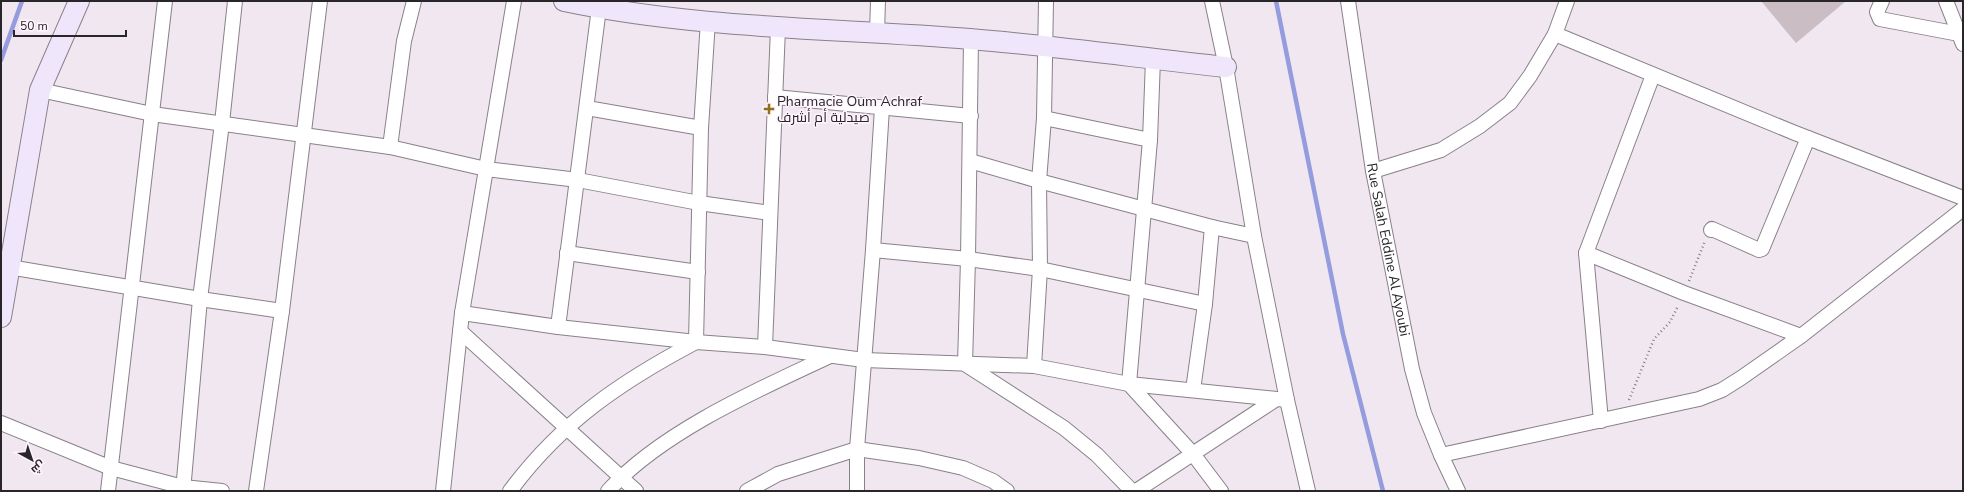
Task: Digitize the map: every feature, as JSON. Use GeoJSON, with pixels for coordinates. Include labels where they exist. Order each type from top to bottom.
{"type":"FeatureCollection","features":[{"type":"Feature","properties":{"kind":"street"},"geometry":{"type":"LineString","coordinates":[[1,317],[40,90],[79,1]]}},
{"type":"Feature","properties":{"kind":"street"},"geometry":{"type":"LineString","coordinates":[[108,491],[133,287],[165,1]]}},
{"type":"Feature","properties":{"kind":"street"},"geometry":{"type":"LineString","coordinates":[[183,489],[200,299],[222,123],[235,1]]}},
{"type":"Feature","properties":{"kind":"street"},"geometry":{"type":"LineString","coordinates":[[256,491],[282,310],[320,1]]}},
{"type":"Feature","properties":{"kind":"street"},"geometry":{"type":"LineString","coordinates":[[390,147],[404,41],[414,1]]}},
{"type":"Feature","properties":{"kind":"street"},"geometry":{"type":"LineString","coordinates":[[443,491],[462,313],[514,1]]}},
{"type":"Feature","properties":{"kind":"street"},"geometry":{"type":"LineString","coordinates":[[564,1],[599,8],[778,28],[971,39],[1226,67]]}},
{"type":"Feature","properties":{"kind":"street"},"geometry":{"type":"LineString","coordinates":[[877,33],[878,1]]}},
{"type":"Feature","properties":{"kind":"street"},"geometry":{"type":"LineString","coordinates":[[1034,366],[1040,269],[1040,181],[1044,118],[1044,47],[1046,1]]}},
{"type":"Feature","properties":{"kind":"street"},"geometry":{"type":"LineString","coordinates":[[1212,1],[1226,67],[1281,400],[1308,491]]}},
{"type":"Feature","properties":{"kind":"street","name":"Rue Salah Eddine Al Ayoubi"},"geometry":{"type":"LineString","coordinates":[[1348,1],[1373,171],[1412,368],[1424,413],[1458,491]]}},
{"type":"Feature","properties":{"kind":"street"},"geometry":{"type":"LineString","coordinates":[[1373,171],[1441,150],[1480,126],[1510,103],[1530,76],[1555,34],[1567,1]]}},
{"type":"Feature","properties":{"kind":"street"},"geometry":{"type":"LineString","coordinates":[[1882,1],[1877,12],[1880,19],[1961,39]]}},
{"type":"Feature","properties":{"kind":"street"},"geometry":{"type":"LineString","coordinates":[[1946,1],[1961,39]]}},
{"type":"Feature","properties":{"kind":"street"},"geometry":{"type":"LineString","coordinates":[[558,327],[599,8]]}},
{"type":"Feature","properties":{"kind":"street"},"geometry":{"type":"LineString","coordinates":[[696,342],[701,128],[708,21]]}},
{"type":"Feature","properties":{"kind":"street"},"geometry":{"type":"LineString","coordinates":[[765,347],[778,28]]}},
{"type":"Feature","properties":{"kind":"street"},"geometry":{"type":"LineString","coordinates":[[1555,34],[1808,138],[1963,198]]}},
{"type":"Feature","properties":{"kind":"street"},"geometry":{"type":"LineString","coordinates":[[965,364],[971,116],[971,39]]}},
{"type":"Feature","properties":{"kind":"street"},"geometry":{"type":"LineString","coordinates":[[1153,59],[1150,140],[1145,208],[1136,289],[1129,384],[1193,454],[1221,491]]}},
{"type":"Feature","properties":{"kind":"street"},"geometry":{"type":"LineString","coordinates":[[1601,421],[1586,253],[1653,75]]}},
{"type":"Feature","properties":{"kind":"street"},"geometry":{"type":"LineString","coordinates":[[40,90],[152,114],[390,147],[486,169],[578,180],[699,203],[770,213]]}},
{"type":"Feature","properties":{"kind":"street"},"geometry":{"type":"LineString","coordinates":[[775,97],[971,116]]}},
{"type":"Feature","properties":{"kind":"street"},"geometry":{"type":"LineString","coordinates":[[587,108],[701,128]]}},
{"type":"Feature","properties":{"kind":"street"},"geometry":{"type":"LineString","coordinates":[[857,491],[857,449],[873,250],[882,108]]}},
{"type":"Feature","properties":{"kind":"street"},"geometry":{"type":"LineString","coordinates":[[1044,118],[1150,140]]}},
{"type":"Feature","properties":{"kind":"street"},"geometry":{"type":"LineString","coordinates":[[1711,230],[1712,229],[1760,250],[1762,249],[1808,138]]}},
{"type":"Feature","properties":{"kind":"street"},"geometry":{"type":"LineString","coordinates":[[970,161],[1212,227],[1254,236]]}},
{"type":"Feature","properties":{"kind":"street"},"geometry":{"type":"LineString","coordinates":[[1441,455],[1699,399],[1722,390],[1801,336],[1963,209]]}},
{"type":"Feature","properties":{"kind":"street"},"geometry":{"type":"LineString","coordinates":[[1193,390],[1205,304],[1212,227]]}},
{"type":"Feature","properties":{"kind":"street"},"geometry":{"type":"LineString","coordinates":[[873,250],[968,259],[1040,269],[1205,304]]}},
{"type":"Feature","properties":{"kind":"street"},"geometry":{"type":"LineString","coordinates":[[567,253],[698,272]]}},
{"type":"Feature","properties":{"kind":"street"},"geometry":{"type":"LineString","coordinates":[[1586,253],[1684,293],[1801,336]]}},
{"type":"Feature","properties":{"kind":"street"},"geometry":{"type":"LineString","coordinates":[[10,267],[200,299],[282,310]]}},
{"type":"Feature","properties":{"kind":"street"},"geometry":{"type":"LineString","coordinates":[[462,313],[558,327],[696,342],[765,347],[864,360],[1034,366],[1129,384],[1281,400]]}},
{"type":"Feature","properties":{"kind":"street"},"geometry":{"type":"LineString","coordinates":[[460,331],[636,491]]}},
{"type":"Feature","properties":{"kind":"street"},"geometry":{"type":"LineString","coordinates":[[510,491],[523,474],[567,427],[610,392],[652,365],[696,342]]}},
{"type":"Feature","properties":{"kind":"street"},"geometry":{"type":"LineString","coordinates":[[608,491],[621,477],[674,436],[780,379],[831,356]]}},
{"type":"Feature","properties":{"kind":"street"},"geometry":{"type":"LineString","coordinates":[[965,364],[1064,428],[1097,455],[1132,491]]}},
{"type":"Feature","properties":{"kind":"street"},"geometry":{"type":"LineString","coordinates":[[1136,491],[1281,400]]}},
{"type":"Feature","properties":{"kind":"street"},"geometry":{"type":"LineString","coordinates":[[1,423],[111,468],[183,489],[222,491]]}},
{"type":"Feature","properties":{"kind":"street"},"geometry":{"type":"LineString","coordinates":[[747,491],[778,474],[857,449],[919,458],[963,468],[993,481],[1007,491]]}},
{"type":"Feature","properties":{"kind":"path"},"geometry":{"type":"LineString","coordinates":[[1622,416],[1654,339],[1670,322],[1711,230]]}},
{"type":"Feature","properties":{"kind":"building"},"geometry":{"type":"Polygon","coordinates":[[[1761,1],[1846,1],[1796,43],[1761,1]]]}},
{"type":"Feature","properties":{"kind":"waterway"},"geometry":{"type":"LineString","coordinates":[[1,60],[22,1]]}},
{"type":"Feature","properties":{"kind":"waterway"},"geometry":{"type":"LineString","coordinates":[[1276,1],[1343,334],[1383,491]]}},
{"type":"Feature","properties":{"kind":"place","name":"Pharmacie Oum Achraf صيدلية أم أشرف"},"geometry":{"type":"Point","coordinates":[769,109]}}]}
